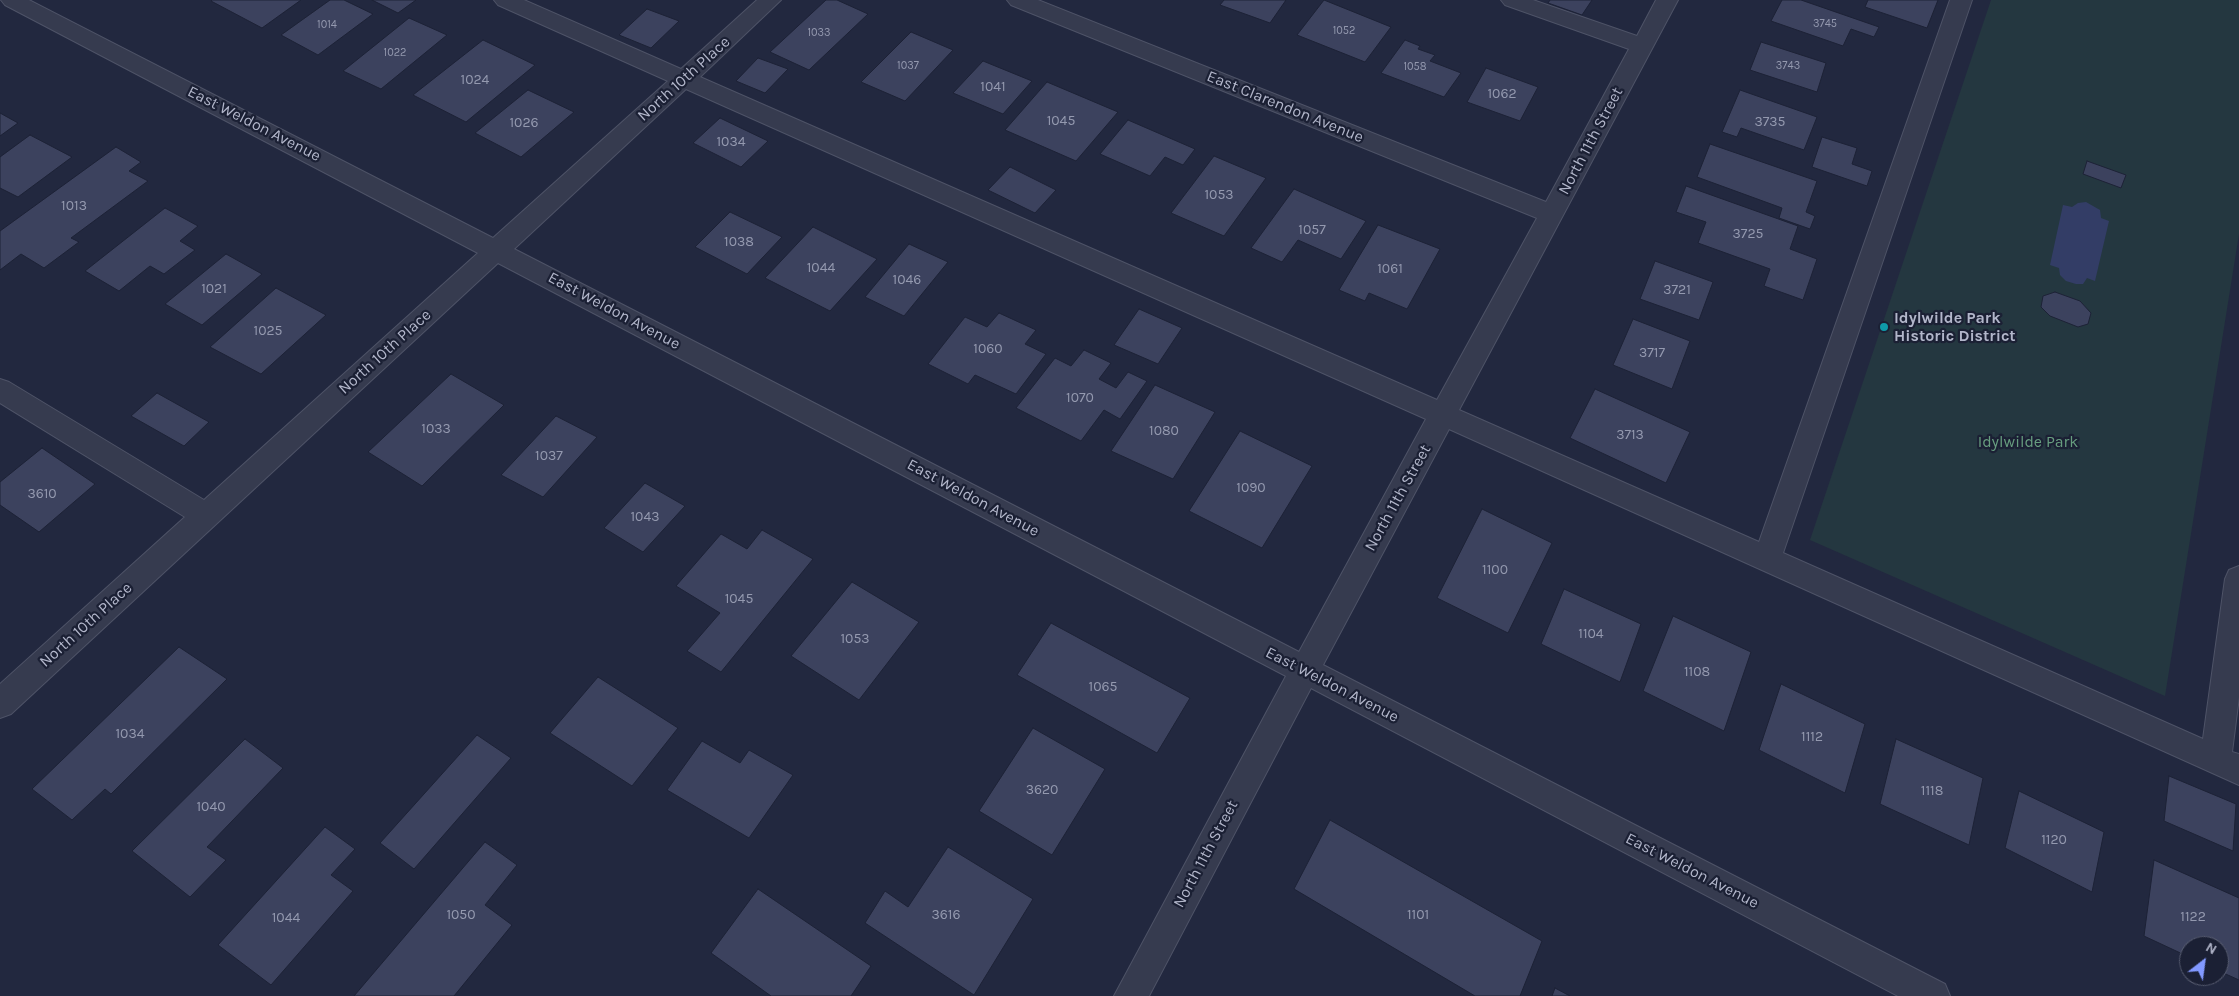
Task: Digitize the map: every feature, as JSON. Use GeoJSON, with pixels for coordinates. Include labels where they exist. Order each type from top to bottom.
{"type":"FeatureCollection","features":[{"type":"Feature","properties":{"kind":"street","name":"East Weldon Avenue"},"geometry":{"type":"LineString","coordinates":[[12,0],[1933,996]]}},
{"type":"Feature","properties":{"kind":"street"},"geometry":{"type":"LineString","coordinates":[[505,0],[1444,415],[2227,765],[2239,579]]}},
{"type":"Feature","properties":{"kind":"street","name":"North 10th Place"},"geometry":{"type":"LineString","coordinates":[[0,704],[770,0]]}},
{"type":"Feature","properties":{"kind":"street","name":"East Clarendon Avenue"},"geometry":{"type":"LineString","coordinates":[[1018,0],[1552,214]]}},
{"type":"Feature","properties":{"kind":"street"},"geometry":{"type":"LineString","coordinates":[[1512,0],[1642,46]]}},
{"type":"Feature","properties":{"kind":"street","name":"North 11th Street"},"geometry":{"type":"LineString","coordinates":[[1131,996],[1304,671],[1667,0]]}},
{"type":"Feature","properties":{"kind":"street"},"geometry":{"type":"LineString","coordinates":[[1767,560],[1962,0]]}},
{"type":"Feature","properties":{"kind":"street"},"geometry":{"type":"LineString","coordinates":[[0,390],[206,516]]}},
{"type":"Feature","properties":{"kind":"green space","name":"Idylwilde Park"},"geometry":{"type":"Polygon","coordinates":[[[1991,0],[2239,0],[2239,234],[2165,696],[1810,540],[1991,0]]]}},
{"type":"Feature","properties":{"kind":"water"},"geometry":{"type":"Polygon","coordinates":[[[2086,202],[2100,210],[2101,218],[2109,221],[2095,281],[2087,278],[2083,284],[2076,284],[2066,281],[2060,275],[2059,268],[2050,265],[2063,205],[2072,207],[2078,203],[2086,202]]]}},
{"type":"Feature","properties":{"kind":"building"},"geometry":{"type":"Polygon","coordinates":[[[212,0],[301,0],[262,28],[212,0]]]}},
{"type":"Feature","properties":{"kind":"building"},"geometry":{"type":"Polygon","coordinates":[[[330,0],[344,0],[373,14],[318,55],[281,35],[330,0]]]}},
{"type":"Feature","properties":{"kind":"building"},"geometry":{"type":"Polygon","coordinates":[[[372,0],[416,0],[398,13],[372,0]]]}},
{"type":"Feature","properties":{"kind":"building"},"geometry":{"type":"Polygon","coordinates":[[[826,0],[837,0],[868,14],[809,70],[770,52],[826,0]]]}},
{"type":"Feature","properties":{"kind":"building"},"geometry":{"type":"Polygon","coordinates":[[[1224,0],[1286,0],[1270,23],[1220,5],[1224,0]]]}},
{"type":"Feature","properties":{"kind":"building"},"geometry":{"type":"Polygon","coordinates":[[[1324,0],[1391,27],[1365,62],[1297,35],[1324,0]]]}},
{"type":"Feature","properties":{"kind":"building"},"geometry":{"type":"Polygon","coordinates":[[[1550,0],[1592,0],[1582,15],[1548,3],[1550,0]]]}},
{"type":"Feature","properties":{"kind":"building"},"geometry":{"type":"Polygon","coordinates":[[[1782,0],[1801,0],[1879,27],[1874,37],[1851,29],[1843,46],[1771,21],[1782,0]]]}},
{"type":"Feature","properties":{"kind":"building"},"geometry":{"type":"Polygon","coordinates":[[[1868,0],[1938,0],[1927,28],[1865,7],[1868,0]]]}},
{"type":"Feature","properties":{"kind":"building"},"geometry":{"type":"Polygon","coordinates":[[[647,9],[679,21],[651,48],[619,35],[647,9]]]}},
{"type":"Feature","properties":{"kind":"building"},"geometry":{"type":"Polygon","coordinates":[[[409,18],[447,35],[381,89],[343,71],[409,18]]]}},
{"type":"Feature","properties":{"kind":"building"},"geometry":{"type":"Polygon","coordinates":[[[911,32],[953,50],[905,101],[861,82],[911,32]]]}},
{"type":"Feature","properties":{"kind":"building"},"geometry":{"type":"Polygon","coordinates":[[[483,40],[535,65],[466,122],[413,95],[483,40]]]}},
{"type":"Feature","properties":{"kind":"building"},"geometry":{"type":"Polygon","coordinates":[[[1405,40],[1420,46],[1418,49],[1435,55],[1430,61],[1461,73],[1444,97],[1381,73],[1405,40]]]}},
{"type":"Feature","properties":{"kind":"building"},"geometry":{"type":"Polygon","coordinates":[[[1761,42],[1826,63],[1817,92],[1750,70],[1761,42]]]}},
{"type":"Feature","properties":{"kind":"building"},"geometry":{"type":"Polygon","coordinates":[[[758,58],[788,69],[765,93],[736,81],[758,58]]]}},
{"type":"Feature","properties":{"kind":"building"},"geometry":{"type":"Polygon","coordinates":[[[983,61],[1032,81],[1003,114],[953,93],[983,61]]]}},
{"type":"Feature","properties":{"kind":"building"},"geometry":{"type":"Polygon","coordinates":[[[1486,68],[1538,87],[1520,121],[1467,102],[1486,68]]]}},
{"type":"Feature","properties":{"kind":"building"},"geometry":{"type":"Polygon","coordinates":[[[1047,82],[1118,112],[1076,161],[1005,130],[1047,82]]]}},
{"type":"Feature","properties":{"kind":"building"},"geometry":{"type":"Polygon","coordinates":[[[528,90],[574,112],[521,157],[475,133],[528,90]]]}},
{"type":"Feature","properties":{"kind":"building"},"geometry":{"type":"Polygon","coordinates":[[[1740,90],[1817,117],[1804,150],[1741,128],[1737,137],[1722,132],[1740,90]]]}},
{"type":"Feature","properties":{"kind":"building"},"geometry":{"type":"Polygon","coordinates":[[[0,113],[18,123],[0,136],[0,113]]]}},
{"type":"Feature","properties":{"kind":"building"},"geometry":{"type":"Polygon","coordinates":[[[720,118],[768,141],[741,167],[693,143],[720,118]]]}},
{"type":"Feature","properties":{"kind":"building"},"geometry":{"type":"Polygon","coordinates":[[[1128,120],[1195,149],[1183,165],[1165,157],[1150,176],[1100,154],[1128,120]]]}},
{"type":"Feature","properties":{"kind":"building"},"geometry":{"type":"Polygon","coordinates":[[[30,135],[72,157],[18,197],[0,188],[0,157],[30,135]]]}},
{"type":"Feature","properties":{"kind":"building"},"geometry":{"type":"Polygon","coordinates":[[[1822,137],[1857,148],[1852,164],[1872,171],[1867,186],[1812,167],[1822,137]]]}},
{"type":"Feature","properties":{"kind":"building"},"geometry":{"type":"Polygon","coordinates":[[[1710,144],[1817,181],[1806,212],[1815,216],[1810,229],[1779,218],[1782,208],[1697,177],[1710,144]]]}},
{"type":"Feature","properties":{"kind":"building"},"geometry":{"type":"Polygon","coordinates":[[[116,147],[141,162],[129,171],[148,181],[71,238],[79,242],[44,268],[21,254],[0,270],[0,231],[116,147]]]}},
{"type":"Feature","properties":{"kind":"building"},"geometry":{"type":"Polygon","coordinates":[[[1214,156],[1266,178],[1224,236],[1171,213],[1214,156]]]}},
{"type":"Feature","properties":{"kind":"building"},"geometry":{"type":"Polygon","coordinates":[[[2087,161],[2126,175],[2121,188],[2083,174],[2087,161]]]}},
{"type":"Feature","properties":{"kind":"building"},"geometry":{"type":"Polygon","coordinates":[[[1010,167],[1056,190],[1035,213],[988,190],[1010,167]]]}},
{"type":"Feature","properties":{"kind":"building"},"geometry":{"type":"Polygon","coordinates":[[[1686,186],[1798,226],[1790,249],[1817,259],[1803,300],[1764,286],[1770,269],[1698,243],[1706,222],[1676,212],[1686,186]]]}},
{"type":"Feature","properties":{"kind":"building"},"geometry":{"type":"Polygon","coordinates":[[[1294,189],[1366,221],[1341,259],[1298,240],[1282,262],[1251,248],[1294,189]]]}},
{"type":"Feature","properties":{"kind":"building"},"geometry":{"type":"Polygon","coordinates":[[[165,208],[198,226],[180,241],[195,250],[164,274],[150,266],[119,291],[85,271],[165,208]]]}},
{"type":"Feature","properties":{"kind":"building"},"geometry":{"type":"Polygon","coordinates":[[[730,212],[782,237],[747,274],[695,247],[730,212]]]}},
{"type":"Feature","properties":{"kind":"building"},"geometry":{"type":"Polygon","coordinates":[[[1378,225],[1440,249],[1407,309],[1369,293],[1365,301],[1339,290],[1378,225]]]}},
{"type":"Feature","properties":{"kind":"building"},"geometry":{"type":"Polygon","coordinates":[[[813,227],[877,259],[830,311],[765,278],[813,227]]]}},
{"type":"Feature","properties":{"kind":"building"},"geometry":{"type":"Polygon","coordinates":[[[909,244],[948,262],[904,316],[865,297],[909,244]]]}},
{"type":"Feature","properties":{"kind":"building"},"geometry":{"type":"Polygon","coordinates":[[[226,254],[262,274],[202,325],[165,304],[226,254]]]}},
{"type":"Feature","properties":{"kind":"building"},"geometry":{"type":"Polygon","coordinates":[[[1655,261],[1713,282],[1699,320],[1640,299],[1655,261]]]}},
{"type":"Feature","properties":{"kind":"building"},"geometry":{"type":"Polygon","coordinates":[[[276,288],[326,315],[261,374],[210,347],[276,288]]]}},
{"type":"Feature","properties":{"kind":"building"},"geometry":{"type":"Polygon","coordinates":[[[2055,292],[2080,301],[2091,313],[2088,324],[2078,327],[2050,316],[2041,307],[2043,296],[2055,292]]]}},
{"type":"Feature","properties":{"kind":"building"},"geometry":{"type":"Polygon","coordinates":[[[1139,309],[1182,328],[1158,364],[1114,345],[1139,309]]]}},
{"type":"Feature","properties":{"kind":"building"},"geometry":{"type":"Polygon","coordinates":[[[999,313],[1036,330],[1025,344],[1046,354],[1016,394],[975,375],[968,384],[928,364],[965,317],[987,327],[999,313]]]}},
{"type":"Feature","properties":{"kind":"building"},"geometry":{"type":"Polygon","coordinates":[[[1633,319],[1690,341],[1672,389],[1613,365],[1633,319]]]}},
{"type":"Feature","properties":{"kind":"building"},"geometry":{"type":"Polygon","coordinates":[[[1084,350],[1111,363],[1099,379],[1116,388],[1128,372],[1147,381],[1120,419],[1104,410],[1081,441],[1016,408],[1055,358],[1071,366],[1084,350]]]}},
{"type":"Feature","properties":{"kind":"building"},"geometry":{"type":"Polygon","coordinates":[[[451,374],[504,405],[422,486],[368,452],[451,374]]]}},
{"type":"Feature","properties":{"kind":"building"},"geometry":{"type":"Polygon","coordinates":[[[1155,385],[1215,412],[1173,479],[1111,451],[1155,385]]]}},
{"type":"Feature","properties":{"kind":"building"},"geometry":{"type":"Polygon","coordinates":[[[1595,389],[1690,432],[1666,483],[1570,438],[1595,389]]]}},
{"type":"Feature","properties":{"kind":"building"},"geometry":{"type":"Polygon","coordinates":[[[157,393],[209,422],[184,446],[131,416],[157,393]]]}},
{"type":"Feature","properties":{"kind":"building"},"geometry":{"type":"Polygon","coordinates":[[[556,416],[597,437],[543,497],[501,475],[556,416]]]}},
{"type":"Feature","properties":{"kind":"building"},"geometry":{"type":"Polygon","coordinates":[[[1240,431],[1312,466],[1262,548],[1189,511],[1240,431]]]}},
{"type":"Feature","properties":{"kind":"building"},"geometry":{"type":"Polygon","coordinates":[[[42,448],[95,484],[39,532],[0,505],[0,482],[42,448]]]}},
{"type":"Feature","properties":{"kind":"building"},"geometry":{"type":"Polygon","coordinates":[[[645,483],[685,506],[643,552],[604,528],[645,483]]]}},
{"type":"Feature","properties":{"kind":"building"},"geometry":{"type":"Polygon","coordinates":[[[1482,509],[1552,543],[1508,633],[1437,598],[1482,509]]]}},
{"type":"Feature","properties":{"kind":"building"},"geometry":{"type":"Polygon","coordinates":[[[762,530],[813,559],[721,672],[687,651],[720,613],[676,586],[721,534],[747,549],[762,530]]]}},
{"type":"Feature","properties":{"kind":"building"},"geometry":{"type":"Polygon","coordinates":[[[852,582],[919,622],[859,700],[791,656],[852,582]]]}},
{"type":"Feature","properties":{"kind":"building"},"geometry":{"type":"Polygon","coordinates":[[[1564,589],[1641,624],[1620,682],[1541,644],[1564,589]]]}},
{"type":"Feature","properties":{"kind":"building"},"geometry":{"type":"Polygon","coordinates":[[[1673,616],[1751,652],[1724,731],[1643,691],[1673,616]]]}},
{"type":"Feature","properties":{"kind":"building"},"geometry":{"type":"Polygon","coordinates":[[[1051,623],[1190,698],[1157,753],[1017,675],[1051,623]]]}},
{"type":"Feature","properties":{"kind":"building"},"geometry":{"type":"Polygon","coordinates":[[[179,647],[227,679],[111,794],[105,789],[72,820],[32,789],[179,647]]]}},
{"type":"Feature","properties":{"kind":"building"},"geometry":{"type":"Polygon","coordinates":[[[598,677],[678,728],[632,786],[550,733],[598,677]]]}},
{"type":"Feature","properties":{"kind":"building"},"geometry":{"type":"Polygon","coordinates":[[[1781,684],[1865,724],[1845,793],[1759,750],[1781,684]]]}},
{"type":"Feature","properties":{"kind":"building"},"geometry":{"type":"Polygon","coordinates":[[[1033,728],[1105,769],[1052,855],[979,811],[1033,728]]]}},
{"type":"Feature","properties":{"kind":"building"},"geometry":{"type":"Polygon","coordinates":[[[477,735],[511,758],[414,869],[380,843],[477,735]]]}},
{"type":"Feature","properties":{"kind":"building"},"geometry":{"type":"Polygon","coordinates":[[[245,739],[283,768],[207,847],[226,860],[190,897],[132,851],[245,739]]]}},
{"type":"Feature","properties":{"kind":"building"},"geometry":{"type":"Polygon","coordinates":[[[1896,739],[1983,778],[1969,845],[1880,804],[1896,739]]]}},
{"type":"Feature","properties":{"kind":"building"},"geometry":{"type":"Polygon","coordinates":[[[702,741],[740,763],[749,750],[793,775],[749,838],[667,790],[702,741]]]}},
{"type":"Feature","properties":{"kind":"building"},"geometry":{"type":"Polygon","coordinates":[[[2169,776],[2236,804],[2233,851],[2164,821],[2169,776]]]}},
{"type":"Feature","properties":{"kind":"building"},"geometry":{"type":"Polygon","coordinates":[[[2019,791],[2104,832],[2092,892],[2005,848],[2019,791]]]}},
{"type":"Feature","properties":{"kind":"building"},"geometry":{"type":"Polygon","coordinates":[[[1330,820],[1542,941],[1520,996],[1475,996],[1294,889],[1330,820]]]}},
{"type":"Feature","properties":{"kind":"building"},"geometry":{"type":"Polygon","coordinates":[[[325,827],[355,849],[331,875],[353,891],[271,985],[218,945],[325,827]]]}},
{"type":"Feature","properties":{"kind":"building"},"geometry":{"type":"Polygon","coordinates":[[[485,842],[517,865],[485,905],[512,925],[454,996],[354,996],[485,842]]]}},
{"type":"Feature","properties":{"kind":"building"},"geometry":{"type":"Polygon","coordinates":[[[948,847],[1033,899],[974,995],[865,923],[885,891],[908,907],[948,847]]]}},
{"type":"Feature","properties":{"kind":"building"},"geometry":{"type":"Polygon","coordinates":[[[2154,860],[2239,898],[2239,980],[2229,976],[2229,936],[2179,936],[2179,952],[2144,936],[2154,860]]]}},
{"type":"Feature","properties":{"kind":"building"},"geometry":{"type":"Polygon","coordinates":[[[758,889],[871,966],[851,996],[771,996],[711,953],[758,889]]]}},
{"type":"Feature","properties":{"kind":"building"},"geometry":{"type":"Polygon","coordinates":[[[1555,988],[1570,996],[1552,996],[1555,988]]]}},
{"type":"Feature","properties":{"kind":"place","name":"Idylwilde Park Historic District"},"geometry":{"type":"Point","coordinates":[1884,327]}}]}
